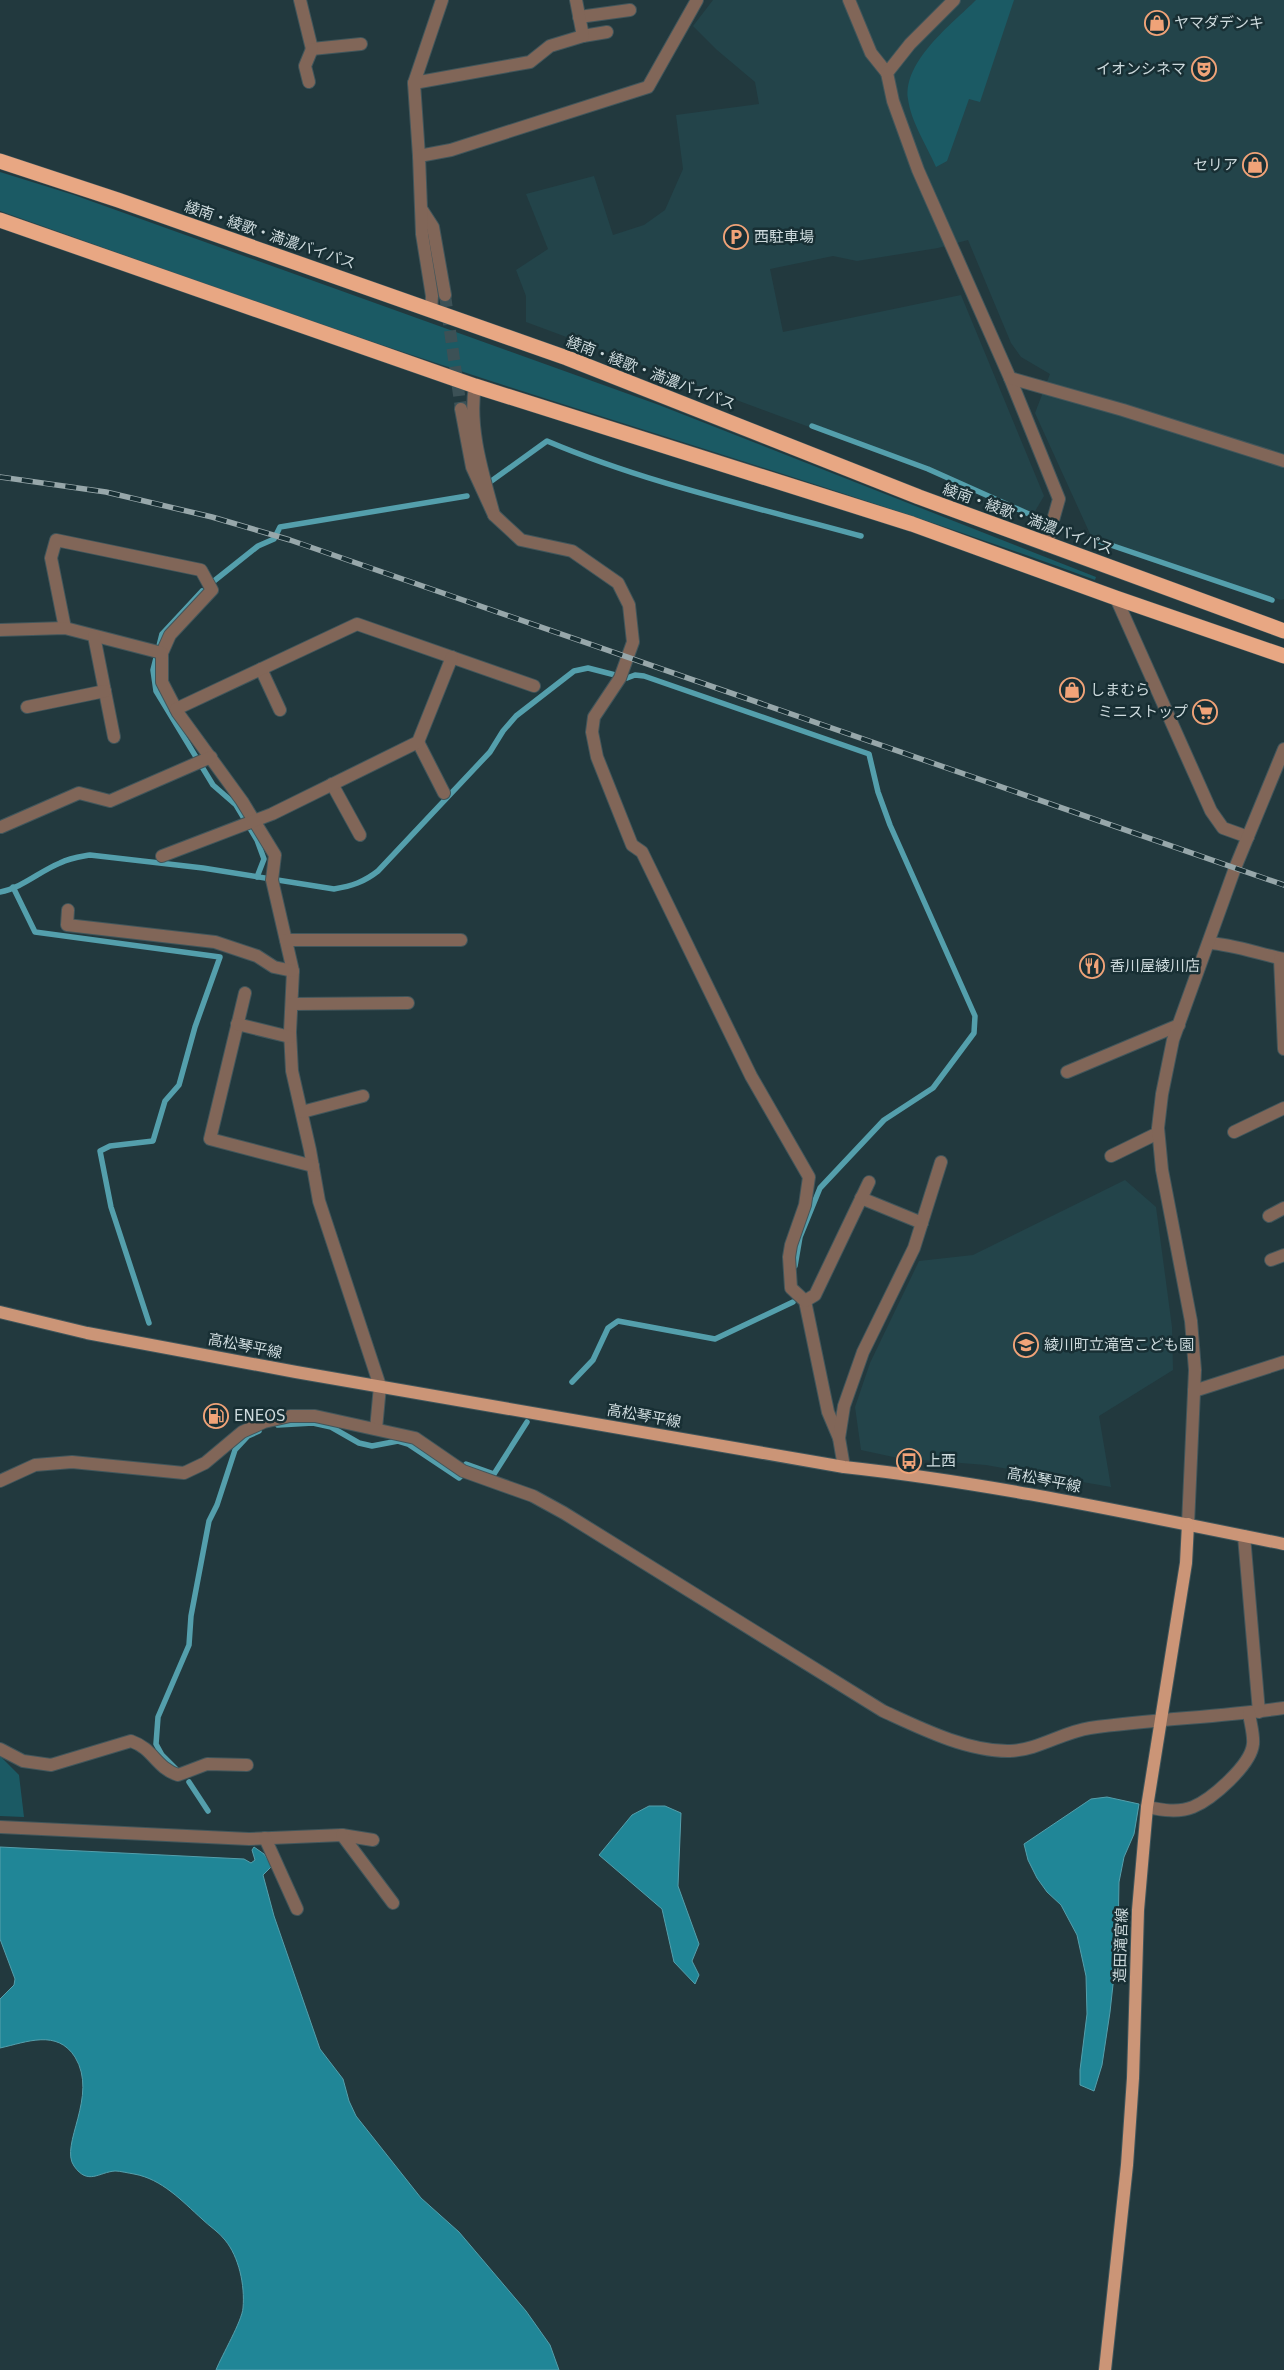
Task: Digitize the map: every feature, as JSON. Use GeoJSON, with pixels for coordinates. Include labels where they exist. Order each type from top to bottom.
{"type":"FeatureCollection","features":[{"type":"Feature","properties":{"kind":"highway","name":"綾南・綾歌・満濃バイパス"},"geometry":{"type":"LineString","coordinates":[[0,161],[118,200],[566,358],[1046,545],[1284,631]]}},
{"type":"Feature","properties":{"kind":"highway"},"geometry":{"type":"LineString","coordinates":[[0,220],[475,386],[912,524],[1116,598],[1284,656]]}},
{"type":"Feature","properties":{"kind":"main road","name":"高松琴平線"},"geometry":{"type":"LineString","coordinates":[[0,1312],[86,1333],[844,1467],[908,1474],[999,1488],[1284,1544]]}},
{"type":"Feature","properties":{"kind":"main road","name":"造田滝宮線"},"geometry":{"type":"LineString","coordinates":[[1105,2370],[1127,2165],[1133,2078],[1138,1910],[1147,1807],[1186,1563],[1188,1524]]}},
{"type":"Feature","properties":{"kind":"street"},"geometry":{"type":"LineString","coordinates":[[300,0],[312,49],[305,66],[309,82]]}},
{"type":"Feature","properties":{"kind":"street"},"geometry":{"type":"LineString","coordinates":[[430,310],[432,296],[422,234],[414,83],[442,0]]}},
{"type":"Feature","properties":{"kind":"street"},"geometry":{"type":"LineString","coordinates":[[576,0],[583,36]]}},
{"type":"Feature","properties":{"kind":"street"},"geometry":{"type":"LineString","coordinates":[[419,156],[451,150],[648,87],[697,0]]}},
{"type":"Feature","properties":{"kind":"street"},"geometry":{"type":"LineString","coordinates":[[849,0],[871,53],[887,73],[893,101],[918,170],[1010,378],[1059,500],[1046,545]]}},
{"type":"Feature","properties":{"kind":"street"},"geometry":{"type":"LineString","coordinates":[[887,73],[910,44],[954,0]]}},
{"type":"Feature","properties":{"kind":"street"},"geometry":{"type":"LineString","coordinates":[[579,16],[630,10]]}},
{"type":"Feature","properties":{"kind":"street"},"geometry":{"type":"LineString","coordinates":[[414,83],[530,62],[550,46],[583,36],[607,32]]}},
{"type":"Feature","properties":{"kind":"street"},"geometry":{"type":"LineString","coordinates":[[312,49],[361,44]]}},
{"type":"Feature","properties":{"kind":"street"},"geometry":{"type":"LineString","coordinates":[[422,210],[433,227],[444,295]]}},
{"type":"Feature","properties":{"kind":"street"},"geometry":{"type":"LineString","coordinates":[[1010,378],[1124,410],[1284,461]]}},
{"type":"Feature","properties":{"kind":"street"},"geometry":{"type":"LineString","coordinates":[[475,386],[472,408],[483,476],[494,515]]}},
{"type":"Feature","properties":{"kind":"street"},"geometry":{"type":"LineString","coordinates":[[461,409],[472,468],[494,515],[521,540],[572,552],[618,583],[629,605],[633,642],[620,677],[594,716],[592,732],[597,758],[632,845],[642,852],[751,1076],[778,1120],[809,1177],[805,1205],[791,1245],[789,1257],[791,1288],[805,1300],[828,1412],[839,1438],[844,1467]]}},
{"type":"Feature","properties":{"kind":"street"},"geometry":{"type":"LineString","coordinates":[[65,628],[51,558],[56,540],[201,570],[212,590],[170,635],[158,652],[162,682],[203,761],[275,855],[272,878],[293,971],[290,1037],[292,1071],[322,1210],[380,1386],[376,1429]]}},
{"type":"Feature","properties":{"kind":"street"},"geometry":{"type":"LineString","coordinates":[[1116,598],[1211,811],[1223,828],[1248,838]]}},
{"type":"Feature","properties":{"kind":"street"},"geometry":{"type":"LineString","coordinates":[[176,709],[357,624],[534,686]]}},
{"type":"Feature","properties":{"kind":"street"},"geometry":{"type":"LineString","coordinates":[[0,630],[65,628],[158,652]]}},
{"type":"Feature","properties":{"kind":"street"},"geometry":{"type":"LineString","coordinates":[[94,636],[114,736]]}},
{"type":"Feature","properties":{"kind":"street"},"geometry":{"type":"LineString","coordinates":[[162,856],[250,822],[418,742],[452,657]]}},
{"type":"Feature","properties":{"kind":"street"},"geometry":{"type":"LineString","coordinates":[[261,669],[280,710]]}},
{"type":"Feature","properties":{"kind":"street"},"geometry":{"type":"LineString","coordinates":[[27,707],[105,691]]}},
{"type":"Feature","properties":{"kind":"street"},"geometry":{"type":"LineString","coordinates":[[418,742],[444,793]]}},
{"type":"Feature","properties":{"kind":"street"},"geometry":{"type":"LineString","coordinates":[[1188,1524],[1195,1370],[1191,1321],[1162,1170],[1158,1133],[1162,1094],[1173,1040],[1248,838],[1284,749]]}},
{"type":"Feature","properties":{"kind":"street"},"geometry":{"type":"LineString","coordinates":[[1,827],[79,793],[110,801],[203,761]]}},
{"type":"Feature","properties":{"kind":"street"},"geometry":{"type":"LineString","coordinates":[[332,784],[360,834]]}},
{"type":"Feature","properties":{"kind":"street"},"geometry":{"type":"LineString","coordinates":[[68,910],[67,925],[215,942],[256,956],[274,967],[293,971]]}},
{"type":"Feature","properties":{"kind":"street"},"geometry":{"type":"LineString","coordinates":[[286,940],[461,940]]}},
{"type":"Feature","properties":{"kind":"street"},"geometry":{"type":"LineString","coordinates":[[1209,943],[1224,944],[1282,959],[1284,1049]]}},
{"type":"Feature","properties":{"kind":"street"},"geometry":{"type":"LineString","coordinates":[[245,993],[210,1139],[313,1166]]}},
{"type":"Feature","properties":{"kind":"street"},"geometry":{"type":"LineString","coordinates":[[292,1004],[408,1003]]}},
{"type":"Feature","properties":{"kind":"street"},"geometry":{"type":"LineString","coordinates":[[238,1024],[290,1037]]}},
{"type":"Feature","properties":{"kind":"street"},"geometry":{"type":"LineString","coordinates":[[1067,1072],[1179,1025]]}},
{"type":"Feature","properties":{"kind":"street"},"geometry":{"type":"LineString","coordinates":[[302,1112],[363,1096]]}},
{"type":"Feature","properties":{"kind":"street"},"geometry":{"type":"LineString","coordinates":[[1234,1132],[1284,1108]]}},
{"type":"Feature","properties":{"kind":"street"},"geometry":{"type":"LineString","coordinates":[[1111,1156],[1158,1133]]}},
{"type":"Feature","properties":{"kind":"street"},"geometry":{"type":"LineString","coordinates":[[839,1438],[844,1406],[862,1352],[914,1248],[941,1162]]}},
{"type":"Feature","properties":{"kind":"street"},"geometry":{"type":"LineString","coordinates":[[805,1300],[815,1294],[869,1182]]}},
{"type":"Feature","properties":{"kind":"street"},"geometry":{"type":"LineString","coordinates":[[861,1198],[922,1223]]}},
{"type":"Feature","properties":{"kind":"street"},"geometry":{"type":"LineString","coordinates":[[1269,1216],[1284,1208]]}},
{"type":"Feature","properties":{"kind":"street"},"geometry":{"type":"LineString","coordinates":[[1271,1260],[1284,1255]]}},
{"type":"Feature","properties":{"kind":"street"},"geometry":{"type":"LineString","coordinates":[[1194,1390],[1284,1362]]}},
{"type":"Feature","properties":{"kind":"street"},"geometry":{"type":"LineString","coordinates":[[0,1481],[35,1464],[72,1462],[184,1472],[206,1464],[242,1432],[264,1422],[290,1416],[315,1416],[414,1438],[464,1471],[541,1500],[883,1711],[920,1729],[979,1747],[1010,1751],[1087,1729],[1284,1708]]}},
{"type":"Feature","properties":{"kind":"street"},"geometry":{"type":"LineString","coordinates":[[1147,1807],[1178,1810],[1193,1807],[1213,1794],[1244,1765],[1253,1744],[1254,1712],[1244,1536]]}},
{"type":"Feature","properties":{"kind":"street"},"geometry":{"type":"LineString","coordinates":[[0,1749],[23,1761],[51,1765],[131,1741],[143,1745],[166,1771],[178,1775],[207,1764],[248,1765]]}},
{"type":"Feature","properties":{"kind":"street"},"geometry":{"type":"LineString","coordinates":[[0,1827],[248,1839],[342,1835],[373,1840]]}},
{"type":"Feature","properties":{"kind":"street"},"geometry":{"type":"LineString","coordinates":[[342,1835],[393,1903]]}},
{"type":"Feature","properties":{"kind":"street"},"geometry":{"type":"LineString","coordinates":[[265,1838],[297,1909]]}},
{"type":"Feature","properties":{"kind":"shaded area"},"geometry":{"type":"Polygon","coordinates":[[[713,0],[1284,0],[1284,599],[1281,600],[1255,592],[1091,536],[1035,413],[1050,374],[1021,357],[1011,343],[968,240],[938,248],[857,261],[833,256],[770,269],[783,332],[961,295],[1044,496],[1031,518],[920,468],[526,322],[526,296],[516,270],[548,249],[526,194],[594,176],[613,235],[644,225],[665,210],[683,169],[676,115],[759,104],[755,82],[717,50],[693,26],[713,0]]]}},
{"type":"Feature","properties":{"kind":"shaded area"},"geometry":{"type":"Polygon","coordinates":[[[976,0],[1014,0],[980,102],[969,99],[947,161],[936,167],[912,116],[908,99],[909,85],[913,71],[931,44],[976,0]]]}},
{"type":"Feature","properties":{"kind":"shaded area"},"geometry":{"type":"Polygon","coordinates":[[[0,172],[74,195],[659,405],[1096,577],[1095,580],[871,502],[370,341],[0,211],[0,172]]]}},
{"type":"Feature","properties":{"kind":"shaded area","name":"綾川町立滝宮こども園"},"geometry":{"type":"Polygon","coordinates":[[[1125,1180],[1156,1207],[1172,1327],[1173,1370],[1099,1416],[1111,1487],[986,1465],[898,1458],[861,1450],[855,1407],[870,1363],[919,1261],[973,1255],[1125,1180]]]}},
{"type":"Feature","properties":{"kind":"shaded area"},"geometry":{"type":"Polygon","coordinates":[[[0,1756],[19,1775],[24,1817],[0,1816],[0,1756]]]}},
{"type":"Feature","properties":{"kind":"shaded area"},"geometry":{"type":"Polygon","coordinates":[[[1107,1797],[1139,1804],[1134,1834],[1124,1857],[1119,1882],[1118,1939],[1110,2012],[1102,2065],[1094,2091],[1080,2085],[1087,2014],[1086,1976],[1077,1935],[1061,1905],[1047,1892],[1037,1878],[1028,1860],[1024,1844],[1091,1799],[1107,1797]]]}},
{"type":"Feature","properties":{"kind":"shaded area"},"geometry":{"type":"Polygon","coordinates":[[[649,1806],[665,1806],[681,1813],[678,1886],[699,1944],[692,1961],[699,1975],[695,1984],[674,1962],[662,1909],[599,1855],[632,1815],[649,1806]]]}},
{"type":"Feature","properties":{"kind":"shaded area"},"geometry":{"type":"Polygon","coordinates":[[[0,1847],[244,1859],[251,1863],[255,1860],[252,1850],[254,1847],[264,1854],[272,1866],[263,1875],[274,1916],[320,2049],[343,2079],[349,2101],[356,2116],[421,2198],[459,2232],[526,2311],[550,2345],[559,2370],[216,2370],[236,2329],[243,2308],[242,2281],[230,2247],[220,2234],[179,2198],[154,2181],[134,2174],[117,2171],[89,2177],[79,2172],[74,2166],[71,2157],[71,2146],[83,2088],[81,2072],[75,2057],[68,2048],[50,2040],[41,2040],[0,2048],[0,1999],[14,1985],[15,1979],[0,1939],[0,1847]]]}},
{"type":"Feature","properties":{"kind":"waterway"},"geometry":{"type":"LineString","coordinates":[[812,426],[928,469],[1031,515]]}},
{"type":"Feature","properties":{"kind":"waterway"},"geometry":{"type":"LineString","coordinates":[[490,482],[547,441],[624,470],[663,482],[861,536]]}},
{"type":"Feature","properties":{"kind":"waterway"},"geometry":{"type":"LineString","coordinates":[[209,585],[258,546],[274,539],[280,527],[467,496]]}},
{"type":"Feature","properties":{"kind":"waterway"},"geometry":{"type":"LineString","coordinates":[[1093,539],[1272,600]]}},
{"type":"Feature","properties":{"kind":"waterway"},"geometry":{"type":"LineString","coordinates":[[202,591],[162,634],[153,670],[156,691],[213,785],[236,805],[257,840],[264,859],[257,877]]}},
{"type":"Feature","properties":{"kind":"waterway"},"geometry":{"type":"LineString","coordinates":[[0,892],[16,887],[64,861],[90,855],[203,868],[334,889],[358,883],[378,871],[490,752],[503,731],[516,716],[574,671],[588,668],[627,678],[635,675],[644,676],[869,754],[878,792],[890,825],[975,1016],[974,1033],[933,1088],[884,1120],[820,1188],[800,1237],[795,1266]]}},
{"type":"Feature","properties":{"kind":"waterway"},"geometry":{"type":"LineString","coordinates":[[13,887],[35,932],[220,957],[195,1027],[179,1085],[165,1101],[153,1141],[110,1146],[100,1151],[111,1207],[149,1323]]}},
{"type":"Feature","properties":{"kind":"waterway"},"geometry":{"type":"LineString","coordinates":[[572,1382],[593,1360],[608,1328],[618,1321],[715,1339],[793,1302]]}},
{"type":"Feature","properties":{"kind":"waterway"},"geometry":{"type":"LineString","coordinates":[[464,1468],[466,1464],[494,1474],[527,1422]]}},
{"type":"Feature","properties":{"kind":"waterway"},"geometry":{"type":"LineString","coordinates":[[278,1425],[313,1423],[331,1427],[359,1443],[372,1446],[398,1441],[408,1444],[459,1478],[461,1476]]}},
{"type":"Feature","properties":{"kind":"waterway"},"geometry":{"type":"LineString","coordinates":[[177,1770],[162,1755],[156,1744],[158,1717],[189,1645],[191,1616],[209,1521],[217,1505],[235,1450],[248,1436],[259,1431]]}},
{"type":"Feature","properties":{"kind":"waterway"},"geometry":{"type":"LineString","coordinates":[[189,1782],[208,1811]]}},
{"type":"Feature","properties":{"kind":"tunnel"},"geometry":{"type":"LineString","coordinates":[[445,295],[461,409]]}},
{"type":"Feature","properties":{"kind":"railway"},"geometry":{"type":"LineString","coordinates":[[0,477],[106,492],[212,517],[290,540],[1284,885]]}},
{"type":"Feature","properties":{"kind":"place","name":"ヤマダデンキ"},"geometry":{"type":"Point","coordinates":[1157,23]}},
{"type":"Feature","properties":{"kind":"place","name":"イオンシネマ"},"geometry":{"type":"Point","coordinates":[1204,69]}},
{"type":"Feature","properties":{"kind":"place","name":"セリア"},"geometry":{"type":"Point","coordinates":[1255,165]}},
{"type":"Feature","properties":{"kind":"place","name":"西駐車場"},"geometry":{"type":"Point","coordinates":[736,237]}},
{"type":"Feature","properties":{"kind":"place","name":"しまむら"},"geometry":{"type":"Point","coordinates":[1072,690]}},
{"type":"Feature","properties":{"kind":"place","name":"ミニストップ"},"geometry":{"type":"Point","coordinates":[1205,712]}},
{"type":"Feature","properties":{"kind":"place","name":"香川屋綾川店"},"geometry":{"type":"Point","coordinates":[1092,966]}},
{"type":"Feature","properties":{"kind":"place","name":"綾川町立滝宮こども園"},"geometry":{"type":"Point","coordinates":[1026,1345]}},
{"type":"Feature","properties":{"kind":"place","name":"ENEOS"},"geometry":{"type":"Point","coordinates":[216,1416]}},
{"type":"Feature","properties":{"kind":"place","name":"上西"},"geometry":{"type":"Point","coordinates":[909,1461]}}]}
